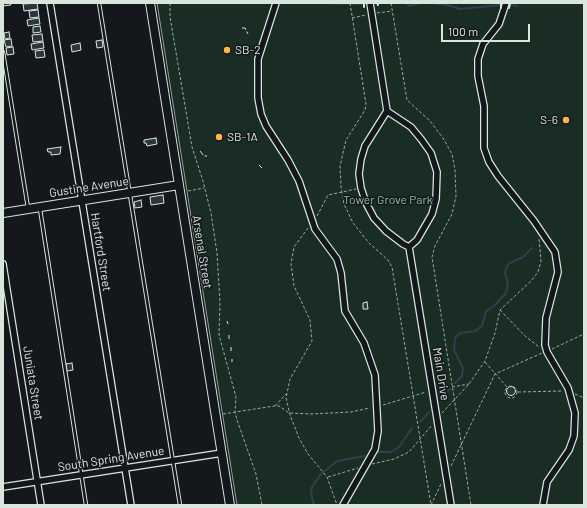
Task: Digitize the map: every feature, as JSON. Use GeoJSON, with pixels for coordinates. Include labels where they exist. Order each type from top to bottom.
{"type":"FeatureCollection","features":[{"type":"Feature","properties":{"kind":"main road","name":"Arsenal Street"},"geometry":{"type":"LineString","coordinates":[[150,3],[230,505]]}},
{"type":"Feature","properties":{"kind":"main road","name":"Gustine Avenue"},"geometry":{"type":"LineString","coordinates":[[3,213],[179,185]]}},
{"type":"Feature","properties":{"kind":"street","name":"Hartford Street"},"geometry":{"type":"LineString","coordinates":[[50,3],[131,505]]}},
{"type":"Feature","properties":{"kind":"street"},"geometry":{"type":"LineString","coordinates":[[276,3],[258,59],[258,98],[266,126],[288,160],[299,181],[317,233],[337,259],[341,273],[345,311],[364,343],[373,366],[377,406],[376,441],[371,457],[343,505]]}},
{"type":"Feature","properties":{"kind":"street"},"geometry":{"type":"LineString","coordinates":[[370,3],[387,111],[365,146],[359,174],[361,188],[374,218],[392,236],[409,247],[417,240],[432,214],[436,199],[437,172],[431,153],[421,139],[411,127],[387,111]]}},
{"type":"Feature","properties":{"kind":"street"},"geometry":{"type":"LineString","coordinates":[[506,3],[499,24],[483,44],[478,59],[478,76],[484,106],[484,148],[489,162],[498,176],[543,233],[555,252],[558,265],[557,280],[544,328],[547,352],[570,391],[575,413],[574,436],[566,458],[547,482],[543,505]]}},
{"type":"Feature","properties":{"kind":"street","name":"Main Drive"},"geometry":{"type":"LineString","coordinates":[[409,247],[451,505]]}},
{"type":"Feature","properties":{"kind":"street","name":"Juniata Street"},"geometry":{"type":"LineString","coordinates":[[3,264],[41,505]]}},
{"type":"Feature","properties":{"kind":"street","name":"South Spring Avenue"},"geometry":{"type":"LineString","coordinates":[[3,487],[222,453]]}},
{"type":"Feature","properties":{"kind":"lane"},"geometry":{"type":"LineString","coordinates":[[99,3],[180,505]]}},
{"type":"Feature","properties":{"kind":"lane"},"geometry":{"type":"LineString","coordinates":[[3,52],[28,209]]}},
{"type":"Feature","properties":{"kind":"lane"},"geometry":{"type":"LineString","coordinates":[[40,207],[86,505]]}},
{"type":"Feature","properties":{"kind":"path"},"geometry":{"type":"LineString","coordinates":[[170,3],[170,18],[192,147],[205,188],[212,219],[217,253],[220,303],[219,335],[236,397],[235,412],[256,474],[262,505]]}},
{"type":"Feature","properties":{"kind":"path"},"geometry":{"type":"LineString","coordinates":[[350,3],[366,104],[346,140],[340,166],[344,204],[353,223],[370,243],[388,260],[392,267],[419,441],[431,505]]}},
{"type":"Feature","properties":{"kind":"path"},"geometry":{"type":"LineString","coordinates":[[391,3],[407,100],[430,121],[444,138],[452,154],[455,170],[456,196],[453,209],[432,257],[471,505]]}},
{"type":"Feature","properties":{"kind":"path"},"geometry":{"type":"LineString","coordinates":[[187,191],[205,188]]}},
{"type":"Feature","properties":{"kind":"path"},"geometry":{"type":"LineString","coordinates":[[337,505],[328,477],[303,446],[289,413],[286,393],[290,379],[312,341],[310,320],[294,286],[291,264],[294,247],[319,214],[328,195],[361,188]]}},
{"type":"Feature","properties":{"kind":"path"},"geometry":{"type":"LineString","coordinates":[[328,477],[399,457],[409,452],[419,441],[469,384],[485,361],[495,333],[500,310],[532,280],[538,272],[541,262],[539,240],[543,233]]}},
{"type":"Feature","properties":{"kind":"path"},"geometry":{"type":"LineString","coordinates":[[500,310],[526,336],[547,352]]}},
{"type":"Feature","properties":{"kind":"path"},"geometry":{"type":"LineString","coordinates":[[431,505],[496,374],[584,334]]}},
{"type":"Feature","properties":{"kind":"path"},"geometry":{"type":"LineString","coordinates":[[485,361],[507,387]]}},
{"type":"Feature","properties":{"kind":"path"},"geometry":{"type":"LineString","coordinates":[[452,387],[469,384]]}},
{"type":"Feature","properties":{"kind":"path"},"geometry":{"type":"LineString","coordinates":[[507,387],[514,386],[518,392]]}},
{"type":"Feature","properties":{"kind":"path"},"geometry":{"type":"LineString","coordinates":[[507,387],[505,393],[510,398],[515,396],[518,392],[570,391],[584,398]]}},
{"type":"Feature","properties":{"kind":"path"},"geometry":{"type":"LineString","coordinates":[[223,414],[274,406],[279,406],[289,413],[338,413],[377,406],[432,390]]}},
{"type":"Feature","properties":{"kind":"path"},"geometry":{"type":"LineString","coordinates":[[274,406],[286,393]]}},
{"type":"Feature","properties":{"kind":"green space","name":"Tower Grove Park"},"geometry":{"type":"Polygon","coordinates":[[[157,3],[584,3],[584,505],[237,505],[157,3]]]}},
{"type":"Feature","properties":{"kind":"building"},"geometry":{"type":"Polygon","coordinates":[[[3,3],[10,3],[11,5],[3,6],[3,3]]]}},
{"type":"Feature","properties":{"kind":"building"},"geometry":{"type":"Polygon","coordinates":[[[37,3],[38,9],[24,11],[23,4],[37,3]]]}},
{"type":"Feature","properties":{"kind":"building"},"geometry":{"type":"Polygon","coordinates":[[[38,10],[39,17],[30,18],[29,11],[38,10]]]}},
{"type":"Feature","properties":{"kind":"building"},"geometry":{"type":"Polygon","coordinates":[[[39,18],[40,24],[28,26],[27,20],[39,18]]]}},
{"type":"Feature","properties":{"kind":"building"},"geometry":{"type":"Polygon","coordinates":[[[40,26],[41,32],[33,33],[33,27],[40,26]]]}},
{"type":"Feature","properties":{"kind":"building"},"geometry":{"type":"Polygon","coordinates":[[[9,32],[10,38],[5,39],[4,33],[9,32]]]}},
{"type":"Feature","properties":{"kind":"building"},"geometry":{"type":"Polygon","coordinates":[[[42,34],[43,41],[33,42],[32,35],[42,34]]]}},
{"type":"Feature","properties":{"kind":"building"},"geometry":{"type":"Polygon","coordinates":[[[11,39],[12,46],[6,47],[4,40],[11,39]]]}},
{"type":"Feature","properties":{"kind":"building"},"geometry":{"type":"Polygon","coordinates":[[[102,40],[103,47],[97,48],[96,41],[102,40]]]}},
{"type":"Feature","properties":{"kind":"building"},"geometry":{"type":"Polygon","coordinates":[[[43,42],[44,48],[32,50],[31,44],[43,42]]]}},
{"type":"Feature","properties":{"kind":"building"},"geometry":{"type":"Polygon","coordinates":[[[80,43],[81,50],[72,52],[71,45],[80,43]]]}},
{"type":"Feature","properties":{"kind":"building"},"geometry":{"type":"Polygon","coordinates":[[[13,47],[14,54],[7,55],[6,48],[13,47]]]}},
{"type":"Feature","properties":{"kind":"building"},"geometry":{"type":"Polygon","coordinates":[[[44,50],[45,57],[36,58],[35,51],[44,50]]]}},
{"type":"Feature","properties":{"kind":"building"},"geometry":{"type":"Polygon","coordinates":[[[156,138],[157,144],[147,146],[146,143],[144,143],[144,140],[156,138]]]}},
{"type":"Feature","properties":{"kind":"building"},"geometry":{"type":"Polygon","coordinates":[[[61,147],[60,154],[51,155],[51,152],[48,152],[47,149],[61,147]]]}},
{"type":"Feature","properties":{"kind":"building"},"geometry":{"type":"Polygon","coordinates":[[[163,195],[164,203],[151,205],[150,197],[163,195]]]}},
{"type":"Feature","properties":{"kind":"building"},"geometry":{"type":"Polygon","coordinates":[[[141,200],[142,207],[135,208],[134,202],[141,200]]]}},
{"type":"Feature","properties":{"kind":"building"},"geometry":{"type":"Polygon","coordinates":[[[367,302],[368,309],[363,309],[363,303],[367,302]]]}},
{"type":"Feature","properties":{"kind":"building"},"geometry":{"type":"Polygon","coordinates":[[[72,363],[73,370],[67,371],[66,364],[72,363]]]}},
{"type":"Feature","properties":{"kind":"building"},"geometry":{"type":"Polygon","coordinates":[[[511,386],[516,391],[511,396],[506,391],[511,386]]]}},
{"type":"Feature","properties":{"kind":"waterway"},"geometry":{"type":"LineString","coordinates":[[318,3],[364,4]]}},
{"type":"Feature","properties":{"kind":"waterway"},"geometry":{"type":"LineString","coordinates":[[406,3],[410,6],[420,3]]}},
{"type":"Feature","properties":{"kind":"waterway"},"geometry":{"type":"LineString","coordinates":[[432,3],[460,9],[501,5]]}},
{"type":"Feature","properties":{"kind":"waterway"},"geometry":{"type":"LineString","coordinates":[[510,5],[518,6]]}},
{"type":"Feature","properties":{"kind":"waterway"},"geometry":{"type":"LineString","coordinates":[[455,383],[462,376],[463,368],[454,350],[455,338],[460,333],[475,331],[482,326],[486,311],[494,306],[506,293],[508,285],[505,272],[508,264],[523,257],[532,248]]}},
{"type":"Feature","properties":{"kind":"waterway"},"geometry":{"type":"LineString","coordinates":[[441,399],[450,389]]}},
{"type":"Feature","properties":{"kind":"waterway"},"geometry":{"type":"LineString","coordinates":[[420,422],[429,412]]}},
{"type":"Feature","properties":{"kind":"waterway"},"geometry":{"type":"LineString","coordinates":[[379,452],[391,452],[399,447],[412,428]]}},
{"type":"Feature","properties":{"kind":"waterway"},"geometry":{"type":"LineString","coordinates":[[314,505],[311,494],[312,487],[321,474],[337,461],[365,456]]}},
{"type":"Feature","properties":{"kind":"fence"},"geometry":{"type":"LineString","coordinates":[[242,28],[245,28],[248,34]]}},
{"type":"Feature","properties":{"kind":"fence"},"geometry":{"type":"LineString","coordinates":[[200,151],[204,156],[207,156]]}},
{"type":"Feature","properties":{"kind":"fence"},"geometry":{"type":"LineString","coordinates":[[259,165],[262,168]]}},
{"type":"Feature","properties":{"kind":"wall"},"geometry":{"type":"LineString","coordinates":[[501,3],[501,8]]}},
{"type":"Feature","properties":{"kind":"wall"},"geometry":{"type":"LineString","coordinates":[[509,8],[510,3]]}},
{"type":"Feature","properties":{"kind":"place","name":"SB-2"},"geometry":{"type":"Point","coordinates":[227,50]}},
{"type":"Feature","properties":{"kind":"place","name":"S-6"},"geometry":{"type":"Point","coordinates":[566,120]}},
{"type":"Feature","properties":{"kind":"place","name":"SB-1A"},"geometry":{"type":"Point","coordinates":[219,137]}}]}
